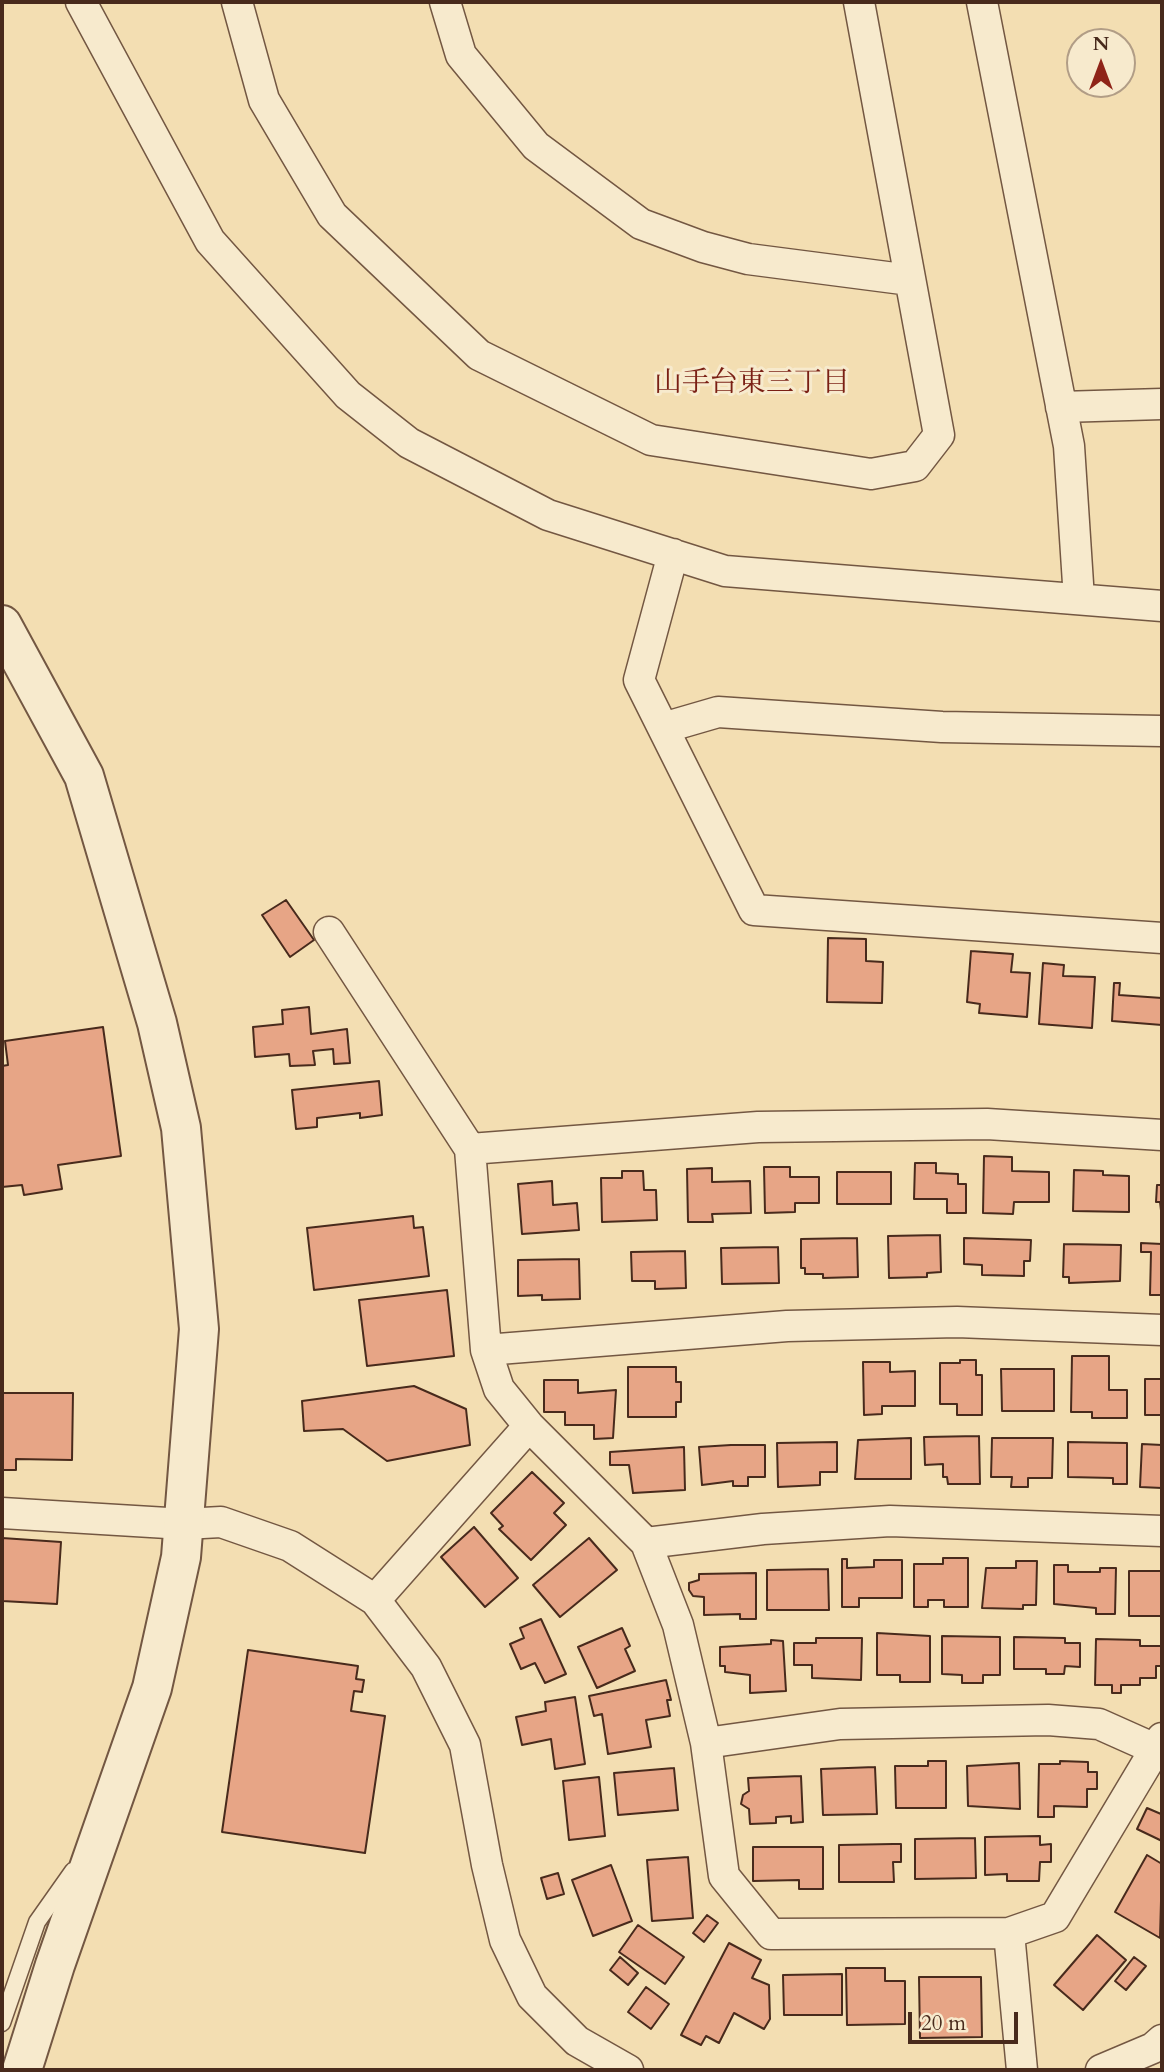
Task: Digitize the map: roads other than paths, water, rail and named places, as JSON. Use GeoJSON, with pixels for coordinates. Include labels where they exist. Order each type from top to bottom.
{"type":"FeatureCollection","features":[{"type":"Feature","properties":{"kind":"street"},"geometry":{"type":"LineString","coordinates":[[81,2],[210,241],[348,395],[409,443],[548,515],[725,571],[1162,606]]}},
{"type":"Feature","properties":{"kind":"street"},"geometry":{"type":"LineString","coordinates":[[237,2],[264,100],[332,215],[480,355],[651,440],[871,474],[915,467],[939,435],[859,2]]}},
{"type":"Feature","properties":{"kind":"street"},"geometry":{"type":"LineString","coordinates":[[445,2],[461,55],[536,146],[641,223],[703,247],[748,259],[910,279]]}},
{"type":"Feature","properties":{"kind":"street"},"geometry":{"type":"LineString","coordinates":[[982,2],[1069,446],[1079,599]]}},
{"type":"Feature","properties":{"kind":"street"},"geometry":{"type":"LineString","coordinates":[[1062,407],[1162,404]]}},
{"type":"Feature","properties":{"kind":"street"},"geometry":{"type":"LineString","coordinates":[[673,554],[639,680],[754,911],[1162,939]]}},
{"type":"Feature","properties":{"kind":"street"},"geometry":{"type":"LineString","coordinates":[[2,625],[84,776],[157,1023],[181,1129],[199,1329],[181,1557],[152,1688],[22,2070]]}},
{"type":"Feature","properties":{"kind":"street"},"geometry":{"type":"LineString","coordinates":[[663,728],[718,712],[942,727],[1162,731]]}},
{"type":"Feature","properties":{"kind":"street"},"geometry":{"type":"LineString","coordinates":[[329,932],[470,1149],[485,1350],[499,1389],[529,1426],[646,1543],[678,1625],[706,1743],[723,1876],[771,1934],[1009,1933],[1055,1917],[1159,1743],[1099,1724],[1048,1720],[840,1724],[706,1743]]}},
{"type":"Feature","properties":{"kind":"street"},"geometry":{"type":"LineString","coordinates":[[470,1149],[758,1127],[987,1124],[1162,1135]]}},
{"type":"Feature","properties":{"kind":"street"},"geometry":{"type":"LineString","coordinates":[[485,1350],[800,1326],[957,1322],[1162,1330]]}},
{"type":"Feature","properties":{"kind":"street"},"geometry":{"type":"LineString","coordinates":[[375,1601],[529,1426]]}},
{"type":"Feature","properties":{"kind":"street"},"geometry":{"type":"LineString","coordinates":[[2,1513],[184,1524],[221,1522],[290,1546],[375,1601],[426,1667],[465,1745],[486,1865],[505,1940],[532,1996],[577,2041],[628,2070]]}},
{"type":"Feature","properties":{"kind":"street"},"geometry":{"type":"LineString","coordinates":[[646,1543],[763,1529],[890,1521],[1162,1531]]}},
{"type":"Feature","properties":{"kind":"street"},"geometry":{"type":"LineString","coordinates":[[1009,1933],[1022,2070]]}},
{"type":"Feature","properties":{"kind":"street"},"geometry":{"type":"LineString","coordinates":[[1101,2070],[1153,2048],[1162,2040]]}},
{"type":"Feature","properties":{"kind":"lane"},"geometry":{"type":"LineString","coordinates":[[2,2023],[37,1922],[102,1831]]}},
{"type":"Feature","properties":{"kind":"district","name":"山手台東三丁目"},"geometry":{"type":"Point","coordinates":[752,385]}}]}
